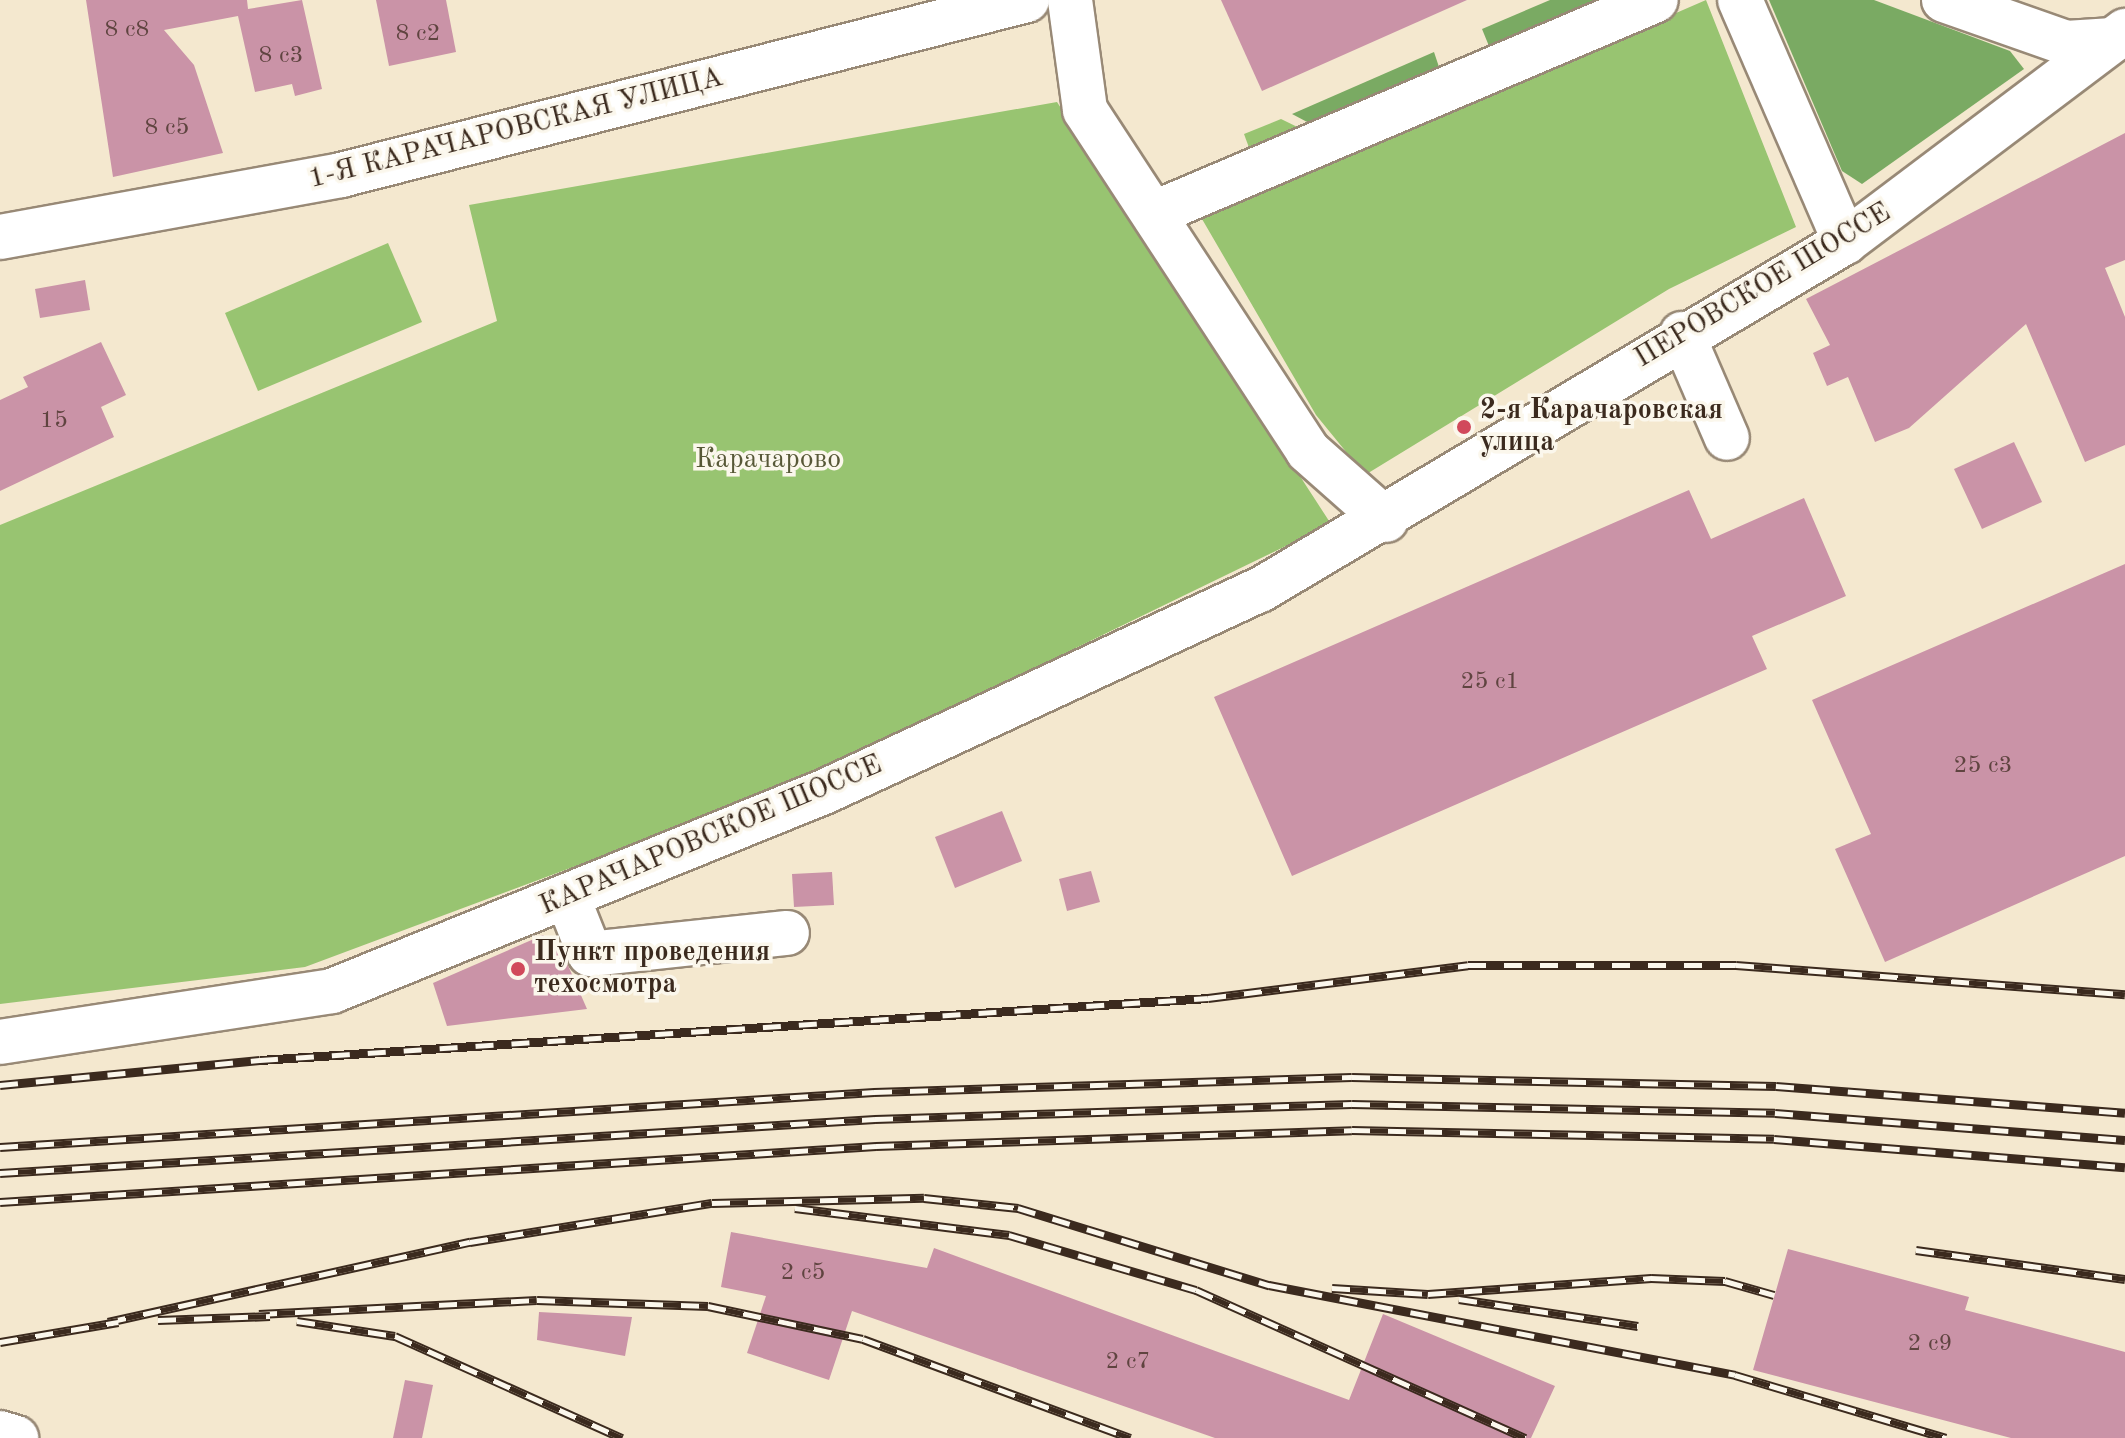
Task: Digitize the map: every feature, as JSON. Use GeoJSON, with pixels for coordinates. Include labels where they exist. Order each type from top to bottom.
{"type":"FeatureCollection","features":[{"type":"Feature","properties":{"kind":"street","name":"1-Я КАРАЧАРОВСКАЯ УЛИЦА"},"geometry":{"type":"LineString","coordinates":[[0,237],[341,175],[1027,0]]}},
{"type":"Feature","properties":{"kind":"street"},"geometry":{"type":"LineString","coordinates":[[1070,0],[1085,110],[1308,451],[1386,520]]}},
{"type":"Feature","properties":{"kind":"street"},"geometry":{"type":"LineString","coordinates":[[1155,213],[1656,0]]}},
{"type":"Feature","properties":{"kind":"street"},"geometry":{"type":"LineString","coordinates":[[1740,0],[1845,242]]}},
{"type":"Feature","properties":{"kind":"street"},"geometry":{"type":"LineString","coordinates":[[1944,0],[2066,43],[2121,42]]}},
{"type":"Feature","properties":{"kind":"street","name":"ПЕРОВСКОЕ ШОССЕ"},"geometry":{"type":"LineString","coordinates":[[1386,520],[1682,334],[1845,242],[2121,42]]}},
{"type":"Feature","properties":{"kind":"street"},"geometry":{"type":"LineString","coordinates":[[1682,334],[1727,438]]}},
{"type":"Feature","properties":{"kind":"street","name":"КАРАЧАРОВСКОЕ ШОССЕ"},"geometry":{"type":"LineString","coordinates":[[0,1042],[332,991],[826,791],[1260,590],[1386,520]]}},
{"type":"Feature","properties":{"kind":"street"},"geometry":{"type":"LineString","coordinates":[[567,896],[590,954],[787,933]]}},
{"type":"Feature","properties":{"kind":"street"},"geometry":{"type":"LineString","coordinates":[[0,1433],[16,1438]]}},
{"type":"Feature","properties":{"kind":"green space"},"geometry":{"type":"Polygon","coordinates":[[[1550,0],[1611,0],[1491,51],[1482,29],[1550,0]]]}},
{"type":"Feature","properties":{"kind":"green space"},"geometry":{"type":"Polygon","coordinates":[[[1706,0],[1796,227],[1669,289],[1365,475],[1316,415],[1202,219],[1706,0]]]}},
{"type":"Feature","properties":{"kind":"green space"},"geometry":{"type":"Polygon","coordinates":[[[1769,0],[1874,0],[2010,51],[2024,69],[1862,184],[1842,171],[1769,0]]]}},
{"type":"Feature","properties":{"kind":"green space"},"geometry":{"type":"Polygon","coordinates":[[[1434,52],[1440,70],[1328,133],[1292,114],[1434,52]]]}},
{"type":"Feature","properties":{"kind":"green space","name":"Карачарово"},"geometry":{"type":"Polygon","coordinates":[[[1057,102],[1331,524],[796,784],[305,967],[0,1004],[0,525],[497,321],[469,205],[1057,102]]]}},
{"type":"Feature","properties":{"kind":"green space"},"geometry":{"type":"Polygon","coordinates":[[[1281,119],[1318,137],[1255,164],[1244,134],[1281,119]]]}},
{"type":"Feature","properties":{"kind":"green space"},"geometry":{"type":"Polygon","coordinates":[[[388,243],[422,322],[258,391],[225,313],[388,243]]]}},
{"type":"Feature","properties":{"kind":"building"},"geometry":{"type":"Polygon","coordinates":[[[86,0],[247,0],[248,9],[302,0],[322,89],[295,96],[292,84],[255,92],[238,16],[164,30],[194,65],[223,153],[113,177],[86,0]]]}},
{"type":"Feature","properties":{"kind":"building"},"geometry":{"type":"Polygon","coordinates":[[[376,0],[446,0],[456,52],[389,66],[376,0]]]}},
{"type":"Feature","properties":{"kind":"building"},"geometry":{"type":"Polygon","coordinates":[[[1221,0],[1467,0],[1262,91],[1221,0]]]}},
{"type":"Feature","properties":{"kind":"building"},"geometry":{"type":"Polygon","coordinates":[[[2125,133],[2125,260],[2105,268],[2125,317],[2125,445],[2085,462],[2026,324],[1909,428],[1875,442],[1848,377],[1827,386],[1813,353],[1830,345],[1806,299],[2125,133]]]}},
{"type":"Feature","properties":{"kind":"building"},"geometry":{"type":"Polygon","coordinates":[[[85,280],[90,310],[40,318],[35,289],[85,280]]]}},
{"type":"Feature","properties":{"kind":"building"},"geometry":{"type":"Polygon","coordinates":[[[101,342],[126,395],[101,407],[114,437],[0,491],[0,400],[28,387],[23,377],[101,342]]]}},
{"type":"Feature","properties":{"kind":"building"},"geometry":{"type":"Polygon","coordinates":[[[2014,442],[2042,502],[1982,529],[1954,469],[2014,442]]]}},
{"type":"Feature","properties":{"kind":"building"},"geometry":{"type":"Polygon","coordinates":[[[1689,490],[1711,539],[1804,498],[1846,596],[1752,636],[1767,669],[1292,876],[1214,697],[1689,490]]]}},
{"type":"Feature","properties":{"kind":"building"},"geometry":{"type":"Polygon","coordinates":[[[2125,564],[2125,856],[1885,962],[1835,849],[1871,834],[1812,700],[2125,564]]]}},
{"type":"Feature","properties":{"kind":"building"},"geometry":{"type":"Polygon","coordinates":[[[1002,811],[1022,861],[955,888],[935,837],[1002,811]]]}},
{"type":"Feature","properties":{"kind":"building"},"geometry":{"type":"Polygon","coordinates":[[[1091,871],[1100,902],[1067,911],[1059,879],[1091,871]]]}},
{"type":"Feature","properties":{"kind":"building"},"geometry":{"type":"Polygon","coordinates":[[[832,872],[834,905],[794,907],[792,874],[832,872]]]}},
{"type":"Feature","properties":{"kind":"building","name":"Пункт проведения техосмотра"},"geometry":{"type":"Polygon","coordinates":[[[543,935],[563,954],[587,1009],[447,1026],[433,983],[543,935]]]}},
{"type":"Feature","properties":{"kind":"building"},"geometry":{"type":"Polygon","coordinates":[[[731,1232],[927,1268],[934,1248],[1349,1400],[1383,1314],[1555,1386],[1531,1438],[1215,1438],[852,1311],[829,1380],[747,1353],[766,1296],[721,1287],[731,1232]]]}},
{"type":"Feature","properties":{"kind":"building"},"geometry":{"type":"Polygon","coordinates":[[[1788,1249],[1969,1297],[1965,1310],[2125,1352],[2125,1438],[2011,1438],[1753,1370],[1788,1249]]]}},
{"type":"Feature","properties":{"kind":"building"},"geometry":{"type":"Polygon","coordinates":[[[539,1312],[632,1317],[625,1356],[537,1340],[539,1312]]]}},
{"type":"Feature","properties":{"kind":"building"},"geometry":{"type":"Polygon","coordinates":[[[405,1380],[433,1385],[422,1438],[393,1438],[405,1380]]]}},
{"type":"Feature","properties":{"kind":"railway"},"geometry":{"type":"LineString","coordinates":[[0,1085],[260,1060],[1208,998],[1468,965],[1736,965],[2125,994]]}},
{"type":"Feature","properties":{"kind":"railway"},"geometry":{"type":"LineString","coordinates":[[0,1147],[874,1092],[1352,1077],[1776,1086],[2125,1113]]}},
{"type":"Feature","properties":{"kind":"railway"},"geometry":{"type":"LineString","coordinates":[[0,1173],[875,1119],[1352,1104],[1775,1113],[2125,1140]]}},
{"type":"Feature","properties":{"kind":"railway"},"geometry":{"type":"LineString","coordinates":[[0,1202],[876,1146],[1352,1130],[1774,1139],[2125,1167]]}},
{"type":"Feature","properties":{"kind":"railway"},"geometry":{"type":"LineString","coordinates":[[108,1322],[470,1242],[712,1203],[924,1198],[1018,1208],[1269,1285],[1735,1375],[1946,1438]]}},
{"type":"Feature","properties":{"kind":"railway"},"geometry":{"type":"LineString","coordinates":[[795,1208],[1009,1235],[1196,1290],[1525,1438]]}},
{"type":"Feature","properties":{"kind":"railway"},"geometry":{"type":"LineString","coordinates":[[1916,1250],[2125,1279]]}},
{"type":"Feature","properties":{"kind":"railway"},"geometry":{"type":"LineString","coordinates":[[1332,1288],[1428,1294],[1651,1278],[1725,1281],[1774,1295]]}},
{"type":"Feature","properties":{"kind":"railway"},"geometry":{"type":"LineString","coordinates":[[1459,1299],[1638,1326]]}},
{"type":"Feature","properties":{"kind":"railway"},"geometry":{"type":"LineString","coordinates":[[259,1314],[537,1300],[708,1306],[863,1339],[1130,1438]]}},
{"type":"Feature","properties":{"kind":"railway"},"geometry":{"type":"LineString","coordinates":[[158,1320],[270,1316]]}},
{"type":"Feature","properties":{"kind":"railway"},"geometry":{"type":"LineString","coordinates":[[297,1321],[395,1336],[622,1438]]}},
{"type":"Feature","properties":{"kind":"railway"},"geometry":{"type":"LineString","coordinates":[[0,1342],[118,1322]]}},
{"type":"Feature","properties":{"kind":"place","name":"2-я Карачаровская улица"},"geometry":{"type":"Point","coordinates":[1464,427]}},
{"type":"Feature","properties":{"kind":"place","name":"Пункт проведения техосмотра"},"geometry":{"type":"Point","coordinates":[518,969]}}]}
